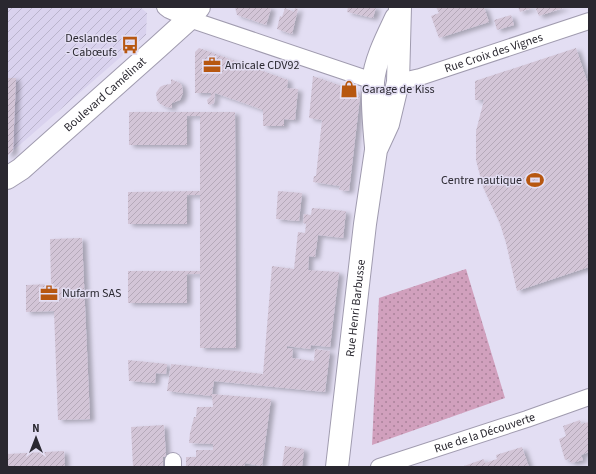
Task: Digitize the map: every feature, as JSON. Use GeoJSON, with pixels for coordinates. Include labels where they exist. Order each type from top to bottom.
{"type":"FeatureCollection","features":[{"type":"Feature","properties":{"kind":"street"},"geometry":{"type":"LineString","coordinates":[[165,7],[169,10],[194,13],[373,81],[398,82]]}},
{"type":"Feature","properties":{"kind":"street","name":"Rue Henri Barbusse"},"geometry":{"type":"LineString","coordinates":[[337,467],[365,224],[376,150],[373,81],[380,55],[400,7]]}},
{"type":"Feature","properties":{"kind":"street","name":"Rue Henri Barbusse"},"geometry":{"type":"LineString","coordinates":[[376,150],[388,124],[398,82],[400,7]]}},
{"type":"Feature","properties":{"kind":"street","name":"Boulevard Camélinat"},"geometry":{"type":"LineString","coordinates":[[7,178],[27,164],[194,13]]}},
{"type":"Feature","properties":{"kind":"street","name":"Rue Croix des Vignes"},"geometry":{"type":"LineString","coordinates":[[398,82],[420,77],[589,22]]}},
{"type":"Feature","properties":{"kind":"street","name":"Rue de la Découverte"},"geometry":{"type":"LineString","coordinates":[[379,467],[527,419],[589,397]]}},
{"type":"Feature","properties":{"kind":"shaded area"},"geometry":{"type":"Polygon","coordinates":[[[7,7],[140,7],[147,13],[146,35],[7,156],[7,7]]]}},
{"type":"Feature","properties":{"kind":"shaded area"},"geometry":{"type":"Polygon","coordinates":[[[466,269],[505,398],[372,445],[379,298],[466,269]]]}},
{"type":"Feature","properties":{"kind":"building"},"geometry":{"type":"Polygon","coordinates":[[[235,7],[269,7],[271,9],[266,25],[237,15],[235,7]]]}},
{"type":"Feature","properties":{"kind":"building"},"geometry":{"type":"Polygon","coordinates":[[[348,7],[376,7],[373,18],[347,12],[348,7]]]}},
{"type":"Feature","properties":{"kind":"building"},"geometry":{"type":"Polygon","coordinates":[[[436,7],[484,7],[489,22],[439,38],[431,16],[439,13],[436,7]]]}},
{"type":"Feature","properties":{"kind":"building"},"geometry":{"type":"Polygon","coordinates":[[[518,7],[535,7],[520,12],[518,7]]]}},
{"type":"Feature","properties":{"kind":"building"},"geometry":{"type":"Polygon","coordinates":[[[535,7],[566,7],[539,16],[535,7]]]}},
{"type":"Feature","properties":{"kind":"building"},"geometry":{"type":"Polygon","coordinates":[[[285,8],[294,12],[295,8],[298,9],[292,34],[277,29],[280,16],[282,17],[285,8]]]}},
{"type":"Feature","properties":{"kind":"building"},"geometry":{"type":"Polygon","coordinates":[[[511,15],[514,25],[497,30],[494,20],[511,15]]]}},
{"type":"Feature","properties":{"kind":"building"},"geometry":{"type":"Polygon","coordinates":[[[199,48],[288,80],[287,88],[298,89],[295,120],[284,119],[284,126],[263,126],[263,110],[215,93],[214,103],[210,105],[208,104],[207,100],[211,96],[211,93],[195,93],[195,52],[199,48]]]}},
{"type":"Feature","properties":{"kind":"building","name":"Centre nautique"},"geometry":{"type":"Polygon","coordinates":[[[576,48],[589,87],[589,267],[517,291],[506,243],[500,224],[483,187],[476,160],[476,131],[484,100],[475,100],[475,81],[576,48]]]}},
{"type":"Feature","properties":{"kind":"building"},"geometry":{"type":"Polygon","coordinates":[[[313,76],[354,90],[360,97],[349,191],[339,190],[340,186],[313,182],[314,176],[316,176],[322,120],[309,118],[313,76]]]}},
{"type":"Feature","properties":{"kind":"building"},"geometry":{"type":"Polygon","coordinates":[[[7,78],[16,78],[13,151],[7,156],[7,78]]]}},
{"type":"Feature","properties":{"kind":"building"},"geometry":{"type":"Polygon","coordinates":[[[171,79],[180,83],[183,93],[180,100],[172,103],[172,108],[166,107],[159,103],[156,93],[160,87],[171,84],[171,79]]]}},
{"type":"Feature","properties":{"kind":"building"},"geometry":{"type":"Polygon","coordinates":[[[129,112],[235,112],[236,348],[200,348],[200,274],[187,274],[187,303],[128,303],[128,271],[200,271],[200,195],[187,195],[187,224],[128,224],[128,192],[200,191],[200,116],[187,116],[187,145],[129,145],[129,112]]]}},
{"type":"Feature","properties":{"kind":"building"},"geometry":{"type":"Polygon","coordinates":[[[278,191],[302,193],[299,221],[276,219],[278,191]]]}},
{"type":"Feature","properties":{"kind":"building"},"geometry":{"type":"Polygon","coordinates":[[[312,208],[346,211],[343,238],[318,235],[315,257],[309,256],[308,270],[339,272],[330,347],[311,345],[310,349],[287,346],[287,348],[293,349],[292,358],[314,361],[315,349],[330,351],[325,392],[214,381],[212,394],[271,399],[262,466],[245,463],[244,467],[186,467],[186,457],[196,457],[196,450],[213,450],[213,444],[189,443],[197,407],[213,407],[212,396],[167,391],[171,364],[263,374],[272,266],[294,269],[298,232],[305,233],[306,224],[303,223],[304,214],[311,215],[312,208]]]}},
{"type":"Feature","properties":{"kind":"building"},"geometry":{"type":"Polygon","coordinates":[[[82,238],[90,419],[58,420],[54,311],[26,312],[26,285],[51,284],[50,239],[82,238]]]}},
{"type":"Feature","properties":{"kind":"building"},"geometry":{"type":"Polygon","coordinates":[[[128,360],[167,364],[166,374],[156,373],[155,383],[129,381],[128,360]]]}},
{"type":"Feature","properties":{"kind":"building"},"geometry":{"type":"Polygon","coordinates":[[[580,420],[581,424],[589,422],[589,452],[581,455],[583,460],[571,463],[569,459],[565,460],[559,439],[566,436],[563,426],[580,420]]]}},
{"type":"Feature","properties":{"kind":"building"},"geometry":{"type":"Polygon","coordinates":[[[164,425],[166,457],[163,457],[163,467],[133,467],[131,427],[164,425]]]}},
{"type":"Feature","properties":{"kind":"building"},"geometry":{"type":"Polygon","coordinates":[[[285,446],[304,449],[302,467],[282,467],[285,446]]]}},
{"type":"Feature","properties":{"kind":"building"},"geometry":{"type":"Polygon","coordinates":[[[522,447],[529,467],[461,467],[484,459],[485,463],[497,459],[496,455],[522,447]]]}},
{"type":"Feature","properties":{"kind":"building"},"geometry":{"type":"Polygon","coordinates":[[[64,451],[65,467],[7,467],[7,454],[64,451]]]}},
{"type":"Feature","properties":{"kind":"place","name":"Deslandes - Cabœufs"},"geometry":{"type":"Point","coordinates":[130,45]}},
{"type":"Feature","properties":{"kind":"place","name":"Amicale CDV92"},"geometry":{"type":"Point","coordinates":[212,65]}},
{"type":"Feature","properties":{"kind":"place","name":"Garage de Kiss"},"geometry":{"type":"Point","coordinates":[349,89]}},
{"type":"Feature","properties":{"kind":"place","name":"Centre nautique"},"geometry":{"type":"Point","coordinates":[535,180]}},
{"type":"Feature","properties":{"kind":"place","name":"Nufarm SAS"},"geometry":{"type":"Point","coordinates":[49,293]}}]}
